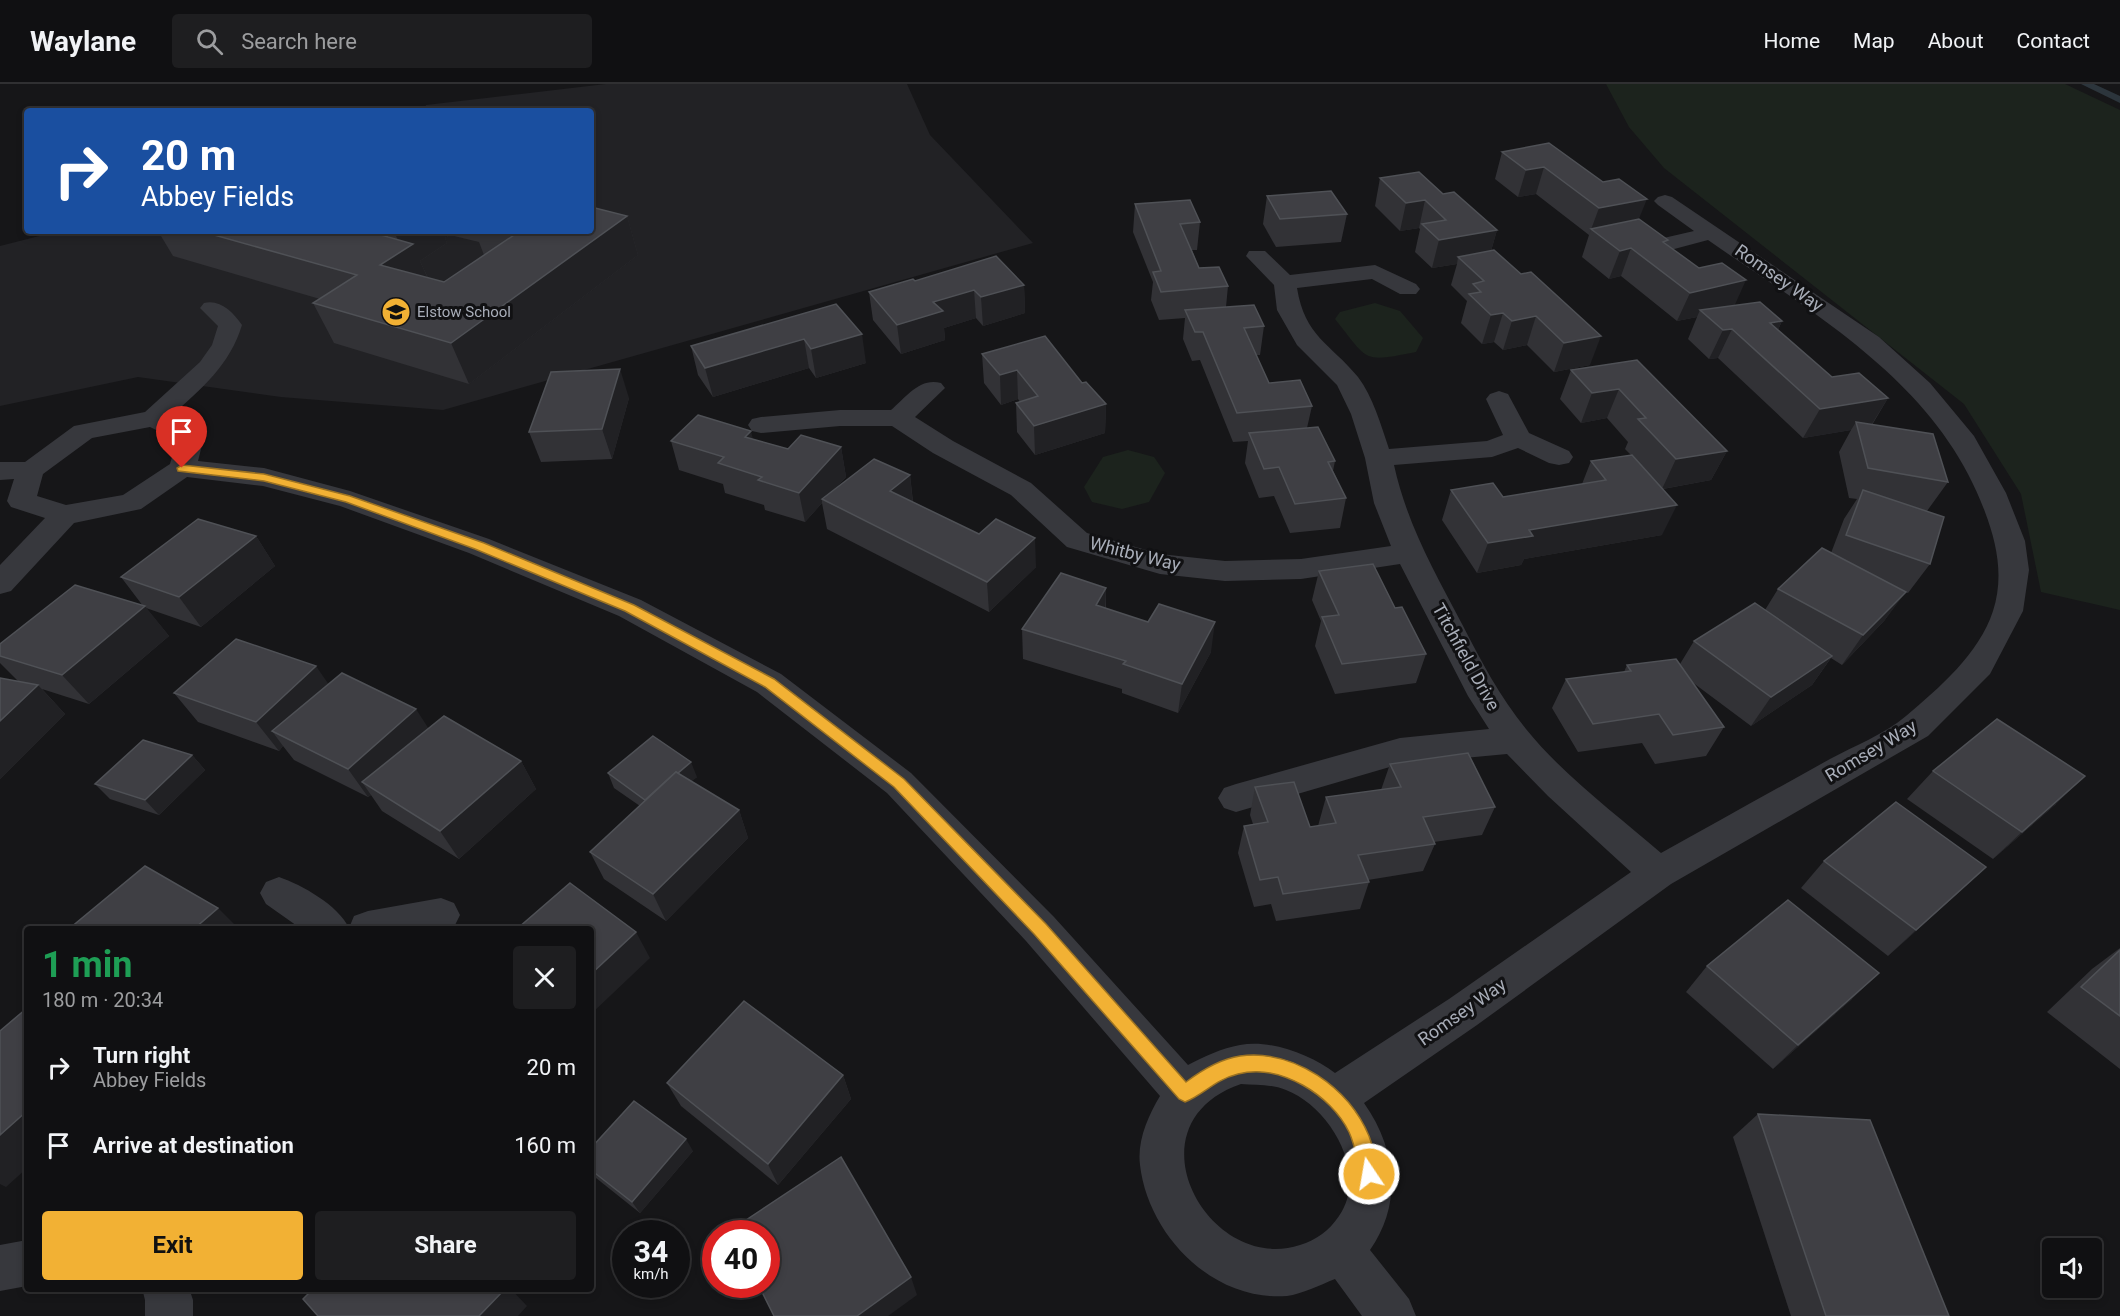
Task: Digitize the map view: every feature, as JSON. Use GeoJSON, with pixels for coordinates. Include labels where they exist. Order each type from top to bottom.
{"type":"FeatureCollection","features":[{"type":"Feature","properties":{"kind":"street","name":"Romsey Way"},"geometry":{"type":"LineString","coordinates":[[1335,1098],[1463,1012],[1658,873],[1916,727],[1979,666],[2008,611],[2014,570],[2010,541],[1992,493],[1965,442],[1922,388],[1870,342],[1739,249],[1711,233],[1665,201]]}},
{"type":"Feature","properties":{"kind":"street"},"geometry":{"type":"LineString","coordinates":[[1663,245],[1711,233]]}},
{"type":"Feature","properties":{"kind":"street"},"geometry":{"type":"LineString","coordinates":[[1257,256],[1285,283],[1375,262],[1408,289]]}},
{"type":"Feature","properties":{"kind":"street","name":"Titchfield Drive"},"geometry":{"type":"LineString","coordinates":[[1285,283],[1289,310],[1306,340],[1348,382],[1364,414],[1379,458],[1388,503],[1409,553],[1484,696],[1515,740],[1560,786],[1658,873]]}},
{"type":"Feature","properties":{"kind":"street"},"geometry":{"type":"LineString","coordinates":[[0,471],[31,470],[83,432],[154,418],[209,367],[224,345],[230,325],[212,308]]}},
{"type":"Feature","properties":{"kind":"street"},"geometry":{"type":"LineString","coordinates":[[761,425],[840,418],[898,418],[932,388]]}},
{"type":"Feature","properties":{"kind":"street"},"geometry":{"type":"LineString","coordinates":[[1499,399],[1518,438],[1559,457]]}},
{"type":"Feature","properties":{"kind":"street"},"geometry":{"type":"LineString","coordinates":[[154,418],[190,437],[182,468]]}},
{"type":"Feature","properties":{"kind":"street","name":"Whitby Way"},"geometry":{"type":"LineString","coordinates":[[898,418],[943,447],[1021,489],[1077,540],[1160,564],[1225,571],[1301,569],[1409,553]]}},
{"type":"Feature","properties":{"kind":"street"},"geometry":{"type":"LineString","coordinates":[[1379,458],[1492,449],[1518,438]]}},
{"type":"Feature","properties":{"kind":"street"},"geometry":{"type":"LineString","coordinates":[[31,470],[21,501],[65,515],[131,503],[182,468],[264,477],[339,497],[479,546],[630,608],[769,683],[899,783],[1040,929],[1185,1093]]}},
{"type":"Feature","properties":{"kind":"street"},"geometry":{"type":"LineString","coordinates":[[0,584],[65,515]]}},
{"type":"Feature","properties":{"kind":"street"},"geometry":{"type":"LineString","coordinates":[[1236,798],[1400,752],[1515,740]]}},
{"type":"Feature","properties":{"kind":"street"},"geometry":{"type":"LineString","coordinates":[[279,893],[327,926]]}},
{"type":"Feature","properties":{"kind":"street"},"geometry":{"type":"LineString","coordinates":[[379,926],[441,915]]}},
{"type":"Feature","properties":{"kind":"street"},"geometry":{"type":"LineString","coordinates":[[1240,1064],[1274,1066],[1306,1077],[1335,1098],[1355,1125],[1368,1157],[1371,1191],[1361,1223],[1341,1250],[1311,1268],[1277,1275],[1240,1268],[1206,1250],[1181,1221],[1166,1188],[1161,1152],[1169,1120],[1185,1093],[1211,1074],[1240,1064]]}},
{"type":"Feature","properties":{"kind":"street"},"geometry":{"type":"LineString","coordinates":[[1341,1250],[1392,1316]]}},
{"type":"Feature","properties":{"kind":"street"},"geometry":{"type":"LineString","coordinates":[[0,1268],[24,1264]]}},
{"type":"Feature","properties":{"kind":"street"},"geometry":{"type":"LineString","coordinates":[[166,1292],[169,1316]]}},
{"type":"Feature","properties":{"kind":"shaded area","name":"Elstow School"},"geometry":{"type":"Polygon","coordinates":[[[606,84],[907,84],[930,135],[1033,243],[443,410],[281,397],[138,377],[0,406],[0,246],[47,234],[594,234],[594,108],[425,108],[426,105],[606,84]]]}},
{"type":"Feature","properties":{"kind":"shaded area"},"geometry":{"type":"Polygon","coordinates":[[[1606,84],[2065,84],[2120,110],[2120,610],[2041,592],[2021,494],[1964,404],[1664,168],[1629,127],[1606,84]]]}},
{"type":"Feature","properties":{"kind":"shaded area"},"geometry":{"type":"Polygon","coordinates":[[[1375,303],[1400,311],[1423,338],[1416,352],[1385,357],[1368,355],[1361,351],[1335,319],[1340,312],[1375,303]]]}},
{"type":"Feature","properties":{"kind":"shaded area"},"geometry":{"type":"Polygon","coordinates":[[[1128,450],[1154,457],[1165,473],[1149,502],[1122,509],[1092,502],[1084,487],[1103,457],[1128,450]]]}},
{"type":"Feature","properties":{"kind":"building"},"geometry":{"type":"Polygon","coordinates":[[[1549,143],[1603,182],[1619,179],[1647,199],[1599,208],[1544,167],[1526,170],[1502,152],[1549,143]]]}},
{"type":"Feature","properties":{"kind":"building"},"geometry":{"type":"Polygon","coordinates":[[[1419,172],[1443,194],[1454,192],[1497,230],[1439,240],[1422,224],[1446,220],[1425,200],[1406,203],[1380,178],[1419,172]]]}},
{"type":"Feature","properties":{"kind":"building"},"geometry":{"type":"Polygon","coordinates":[[[1331,191],[1347,214],[1280,219],[1267,196],[1331,191]]]}},
{"type":"Feature","properties":{"kind":"building"},"geometry":{"type":"Polygon","coordinates":[[[1190,200],[1200,222],[1180,224],[1199,268],[1219,267],[1228,286],[1161,292],[1153,272],[1161,271],[1135,204],[1190,200]]]}},
{"type":"Feature","properties":{"kind":"building"},"geometry":{"type":"Polygon","coordinates":[[[594,208],[627,216],[451,343],[313,303],[357,275],[211,234],[378,234],[413,244],[380,265],[444,282],[514,235],[510,234],[594,234],[594,208]]]}},
{"type":"Feature","properties":{"kind":"building"},"geometry":{"type":"Polygon","coordinates":[[[1639,219],[1668,240],[1663,242],[1699,268],[1722,263],[1746,280],[1690,293],[1631,248],[1620,251],[1591,229],[1639,219]]]}},
{"type":"Feature","properties":{"kind":"building"},"geometry":{"type":"Polygon","coordinates":[[[1494,250],[1521,274],[1531,272],[1601,336],[1564,343],[1536,316],[1512,321],[1503,313],[1491,315],[1469,294],[1481,292],[1473,284],[1484,281],[1458,257],[1494,250]]]}},
{"type":"Feature","properties":{"kind":"building"},"geometry":{"type":"Polygon","coordinates":[[[996,256],[1024,285],[981,297],[974,290],[933,302],[943,311],[897,325],[869,292],[913,279],[915,281],[996,256]]]}},
{"type":"Feature","properties":{"kind":"building"},"geometry":{"type":"Polygon","coordinates":[[[1760,302],[1782,321],[1770,323],[1832,377],[1859,373],[1888,398],[1820,409],[1732,329],[1723,330],[1700,310],[1760,302]]]}},
{"type":"Feature","properties":{"kind":"building"},"geometry":{"type":"Polygon","coordinates":[[[836,304],[862,334],[811,349],[804,339],[705,368],[691,346],[836,304]]]}},
{"type":"Feature","properties":{"kind":"building"},"geometry":{"type":"Polygon","coordinates":[[[1254,305],[1264,326],[1244,328],[1269,383],[1300,380],[1312,406],[1237,413],[1203,332],[1195,332],[1185,310],[1254,305]]]}},
{"type":"Feature","properties":{"kind":"building"},"geometry":{"type":"Polygon","coordinates":[[[1045,336],[1082,383],[1086,382],[1106,404],[1034,426],[1016,403],[1038,396],[1017,370],[1000,375],[982,354],[1045,336]]]}},
{"type":"Feature","properties":{"kind":"building"},"geometry":{"type":"Polygon","coordinates":[[[1637,360],[1727,451],[1676,459],[1638,419],[1646,418],[1619,389],[1592,393],[1571,370],[1637,360]]]}},
{"type":"Feature","properties":{"kind":"building"},"geometry":{"type":"Polygon","coordinates":[[[620,369],[602,429],[529,432],[551,372],[620,369]]]}},
{"type":"Feature","properties":{"kind":"building"},"geometry":{"type":"Polygon","coordinates":[[[698,415],[751,431],[745,437],[788,449],[801,435],[841,447],[799,493],[758,480],[762,477],[718,463],[724,457],[671,441],[698,415]]]}},
{"type":"Feature","properties":{"kind":"building"},"geometry":{"type":"Polygon","coordinates":[[[1856,422],[1933,434],[1948,482],[1868,468],[1856,422]]]}},
{"type":"Feature","properties":{"kind":"building"},"geometry":{"type":"Polygon","coordinates":[[[1318,427],[1335,461],[1328,462],[1346,498],[1295,504],[1279,467],[1264,469],[1249,433],[1318,427]]]}},
{"type":"Feature","properties":{"kind":"building"},"geometry":{"type":"Polygon","coordinates":[[[1632,455],[1677,505],[1529,530],[1533,536],[1488,543],[1451,490],[1493,483],[1503,497],[1606,480],[1591,461],[1632,455]]]}},
{"type":"Feature","properties":{"kind":"building"},"geometry":{"type":"Polygon","coordinates":[[[874,459],[910,475],[890,491],[979,534],[996,519],[1035,538],[987,582],[822,499],[874,459]]]}},
{"type":"Feature","properties":{"kind":"building"},"geometry":{"type":"Polygon","coordinates":[[[1863,490],[1944,517],[1930,564],[1846,535],[1863,490]]]}},
{"type":"Feature","properties":{"kind":"building"},"geometry":{"type":"Polygon","coordinates":[[[198,519],[256,536],[179,597],[121,577],[198,519]]]}},
{"type":"Feature","properties":{"kind":"building"},"geometry":{"type":"Polygon","coordinates":[[[1822,548],[1906,592],[1863,635],[1778,589],[1822,548]]]}},
{"type":"Feature","properties":{"kind":"building"},"geometry":{"type":"Polygon","coordinates":[[[1373,564],[1395,608],[1402,607],[1426,654],[1342,664],[1322,617],[1339,615],[1319,571],[1373,564]]]}},
{"type":"Feature","properties":{"kind":"building"},"geometry":{"type":"Polygon","coordinates":[[[1061,573],[1106,588],[1096,605],[1148,622],[1159,604],[1215,622],[1182,684],[1123,664],[1126,661],[1022,629],[1061,573]]]}},
{"type":"Feature","properties":{"kind":"building"},"geometry":{"type":"Polygon","coordinates":[[[75,585],[145,606],[62,675],[0,656],[0,644],[75,585]]]}},
{"type":"Feature","properties":{"kind":"building"},"geometry":{"type":"Polygon","coordinates":[[[1755,603],[1832,656],[1771,697],[1694,641],[1755,603]]]}},
{"type":"Feature","properties":{"kind":"building"},"geometry":{"type":"Polygon","coordinates":[[[236,639],[316,666],[256,722],[174,693],[236,639]]]}},
{"type":"Feature","properties":{"kind":"building"},"geometry":{"type":"Polygon","coordinates":[[[1676,659],[1724,727],[1673,735],[1659,714],[1593,724],[1566,679],[1631,671],[1627,665],[1676,659]]]}},
{"type":"Feature","properties":{"kind":"building"},"geometry":{"type":"Polygon","coordinates":[[[342,673],[416,709],[348,769],[272,731],[342,673]]]}},
{"type":"Feature","properties":{"kind":"building"},"geometry":{"type":"Polygon","coordinates":[[[0,678],[38,685],[0,721],[0,678]]]}},
{"type":"Feature","properties":{"kind":"building"},"geometry":{"type":"Polygon","coordinates":[[[444,716],[521,761],[440,831],[362,782],[444,716]]]}},
{"type":"Feature","properties":{"kind":"building"},"geometry":{"type":"Polygon","coordinates":[[[1997,719],[2085,776],[2022,832],[1933,771],[1997,719]]]}},
{"type":"Feature","properties":{"kind":"building"},"geometry":{"type":"Polygon","coordinates":[[[653,736],[691,762],[678,773],[676,772],[645,800],[608,773],[653,736]]]}},
{"type":"Feature","properties":{"kind":"building"},"geometry":{"type":"Polygon","coordinates":[[[143,740],[192,755],[145,800],[95,784],[143,740]]]}},
{"type":"Feature","properties":{"kind":"building"},"geometry":{"type":"Polygon","coordinates":[[[1468,753],[1495,807],[1423,817],[1435,844],[1358,855],[1369,882],[1283,894],[1278,877],[1260,880],[1244,826],[1268,822],[1255,787],[1294,782],[1310,827],[1336,823],[1326,797],[1401,787],[1390,764],[1468,753]]]}},
{"type":"Feature","properties":{"kind":"building"},"geometry":{"type":"Polygon","coordinates":[[[676,772],[739,810],[653,894],[590,852],[676,772]]]}},
{"type":"Feature","properties":{"kind":"building"},"geometry":{"type":"Polygon","coordinates":[[[1896,802],[1986,867],[1916,930],[1824,861],[1896,802]]]}},
{"type":"Feature","properties":{"kind":"building"},"geometry":{"type":"Polygon","coordinates":[[[145,866],[218,908],[197,926],[72,926],[145,866]]]}},
{"type":"Feature","properties":{"kind":"building"},"geometry":{"type":"Polygon","coordinates":[[[570,883],[636,932],[594,971],[594,926],[520,926],[570,883]]]}},
{"type":"Feature","properties":{"kind":"building"},"geometry":{"type":"Polygon","coordinates":[[[1788,900],[1879,973],[1798,1045],[1707,966],[1788,900]]]}},
{"type":"Feature","properties":{"kind":"building"},"geometry":{"type":"Polygon","coordinates":[[[2120,950],[2120,1016],[2081,987],[2120,950]]]}},
{"type":"Feature","properties":{"kind":"building"},"geometry":{"type":"Polygon","coordinates":[[[744,1001],[843,1075],[768,1164],[667,1083],[744,1001]]]}},
{"type":"Feature","properties":{"kind":"building"},"geometry":{"type":"Polygon","coordinates":[[[24,1011],[24,1114],[0,1135],[0,1031],[24,1011]]]}},
{"type":"Feature","properties":{"kind":"building"},"geometry":{"type":"Polygon","coordinates":[[[634,1101],[686,1139],[632,1202],[594,1172],[594,1145],[634,1101]]]}},
{"type":"Feature","properties":{"kind":"building"},"geometry":{"type":"Polygon","coordinates":[[[1758,1114],[1870,1120],[1949,1316],[1826,1316],[1758,1114]]]}},
{"type":"Feature","properties":{"kind":"building"},"geometry":{"type":"Polygon","coordinates":[[[841,1157],[911,1277],[857,1316],[774,1316],[765,1298],[780,1298],[780,1220],[746,1220],[841,1157]]]}},
{"type":"Feature","properties":{"kind":"building"},"geometry":{"type":"Polygon","coordinates":[[[310,1292],[502,1292],[479,1316],[318,1316],[303,1299],[310,1292]]]}},
{"type":"Feature","properties":{"kind":"waterway"},"geometry":{"type":"LineString","coordinates":[[2086,84],[2120,100]]}},
{"type":"Feature","properties":{"kind":"place","name":"Elstow School"},"geometry":{"type":"Point","coordinates":[396,312]}},
{"type":"Feature","properties":{"kind":"route"},"geometry":{"type":"LineString","coordinates":[[182,468],[264,477],[350,500],[479,546],[630,608],[769,683],[899,783],[1040,929],[1185,1093],[1211,1074],[1240,1064],[1274,1066],[1306,1077],[1335,1098],[1355,1125],[1368,1157],[1369,1174]]}}]}
